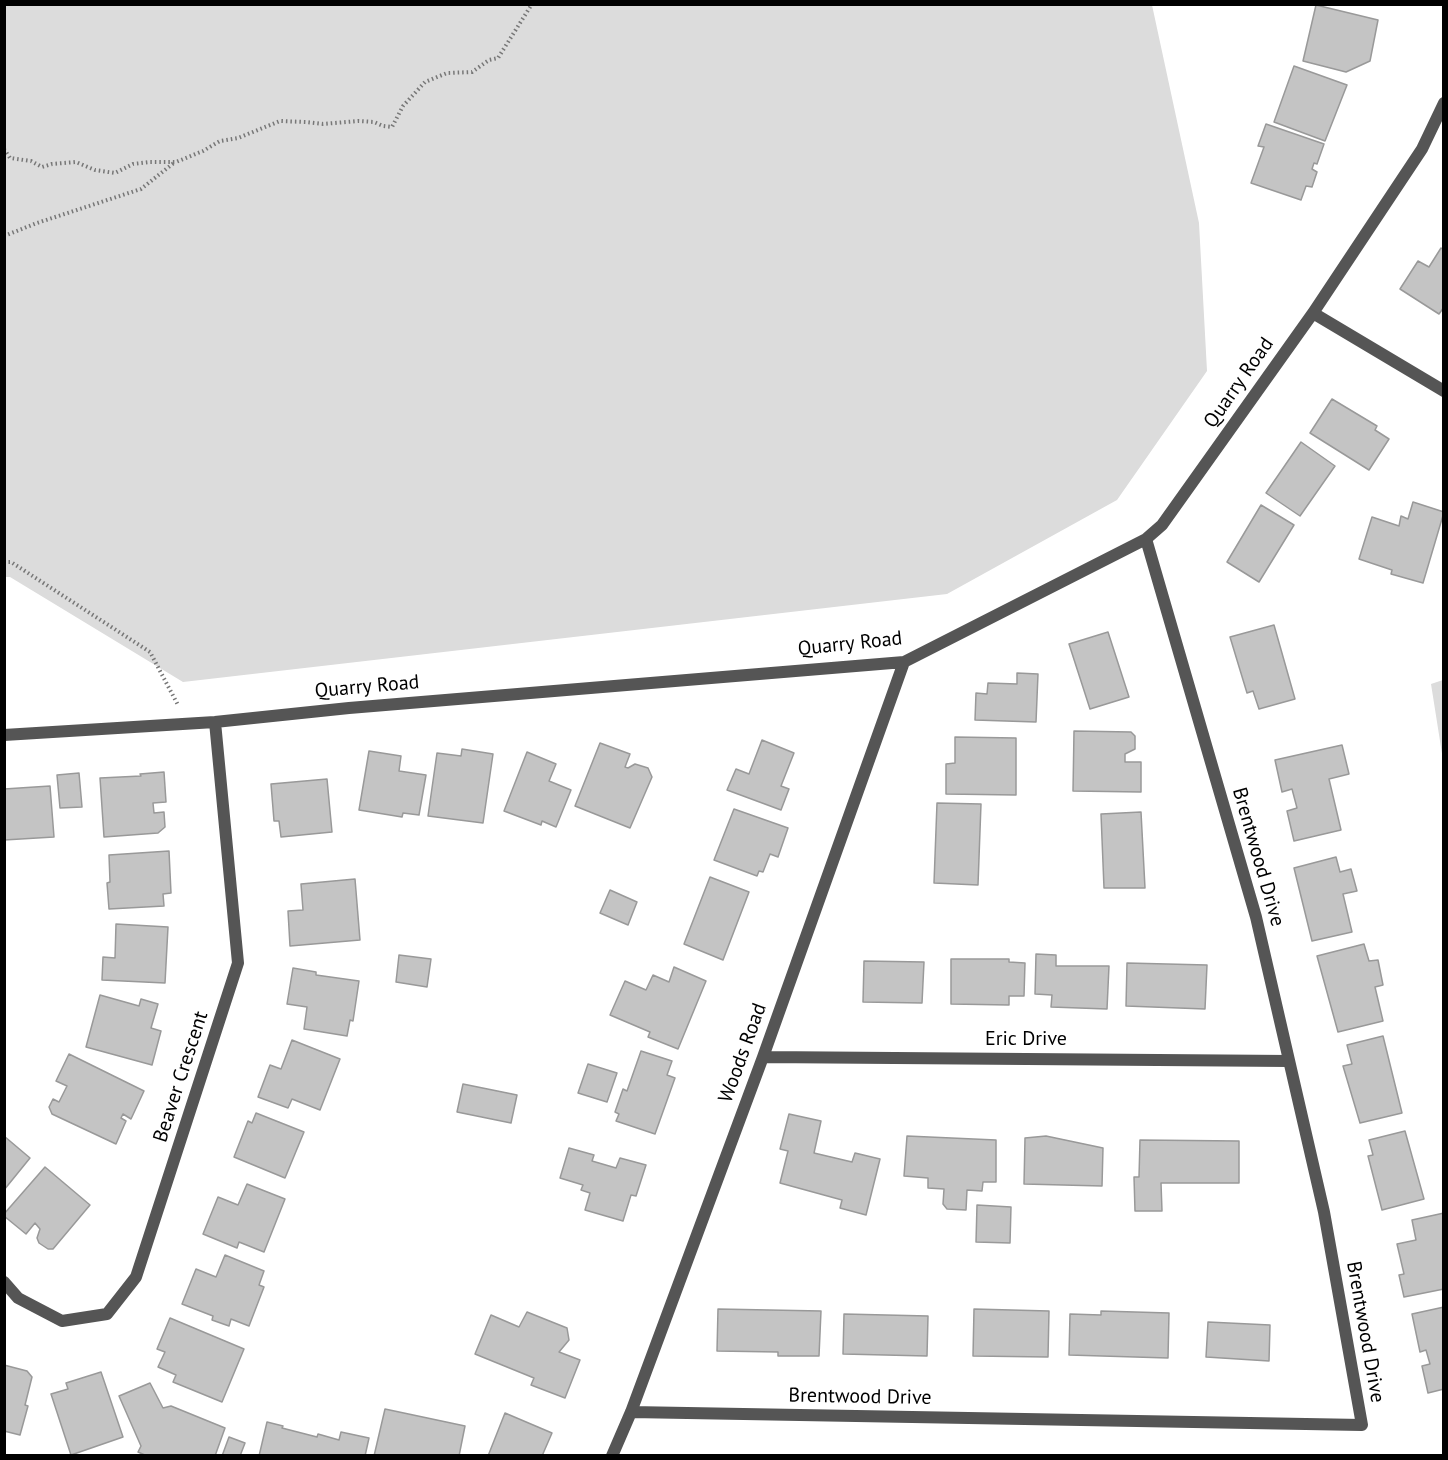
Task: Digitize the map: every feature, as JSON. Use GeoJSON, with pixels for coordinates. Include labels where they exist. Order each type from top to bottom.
{"type":"FeatureCollection","features":[{"type":"Feature","properties":{"kind":"street","name":"Quarry Road"},"geometry":{"type":"LineString","coordinates":[[4,735],[215,723],[349,708],[904,662],[1146,539],[1162,525],[1313,313],[1422,149],[1443,103]]}},
{"type":"Feature","properties":{"kind":"street"},"geometry":{"type":"LineString","coordinates":[[1313,313],[1443,391]]}},
{"type":"Feature","properties":{"kind":"street","name":"Brentwood Drive"},"geometry":{"type":"LineString","coordinates":[[631,1412],[1362,1425],[1324,1212],[1256,917],[1146,539]]}},
{"type":"Feature","properties":{"kind":"street","name":"Woods Road"},"geometry":{"type":"LineString","coordinates":[[612,1455],[631,1412],[763,1057],[904,662]]}},
{"type":"Feature","properties":{"kind":"street","name":"Beaver Crescent"},"geometry":{"type":"LineString","coordinates":[[4,1282],[18,1298],[62,1321],[107,1314],[136,1277],[238,963],[215,723]]}},
{"type":"Feature","properties":{"kind":"street","name":"Eric Drive"},"geometry":{"type":"LineString","coordinates":[[763,1057],[1289,1061]]}},
{"type":"Feature","properties":{"kind":"path"},"geometry":{"type":"LineString","coordinates":[[4,236],[141,189],[176,162],[220,141],[238,138],[280,121],[323,124],[359,121],[392,127],[403,106],[425,82],[447,73],[472,72],[489,60],[498,58],[532,4]]}},
{"type":"Feature","properties":{"kind":"path"},"geometry":{"type":"LineString","coordinates":[[4,149],[10,158],[31,161],[42,167],[76,162],[95,170],[115,173],[134,164],[176,162]]}},
{"type":"Feature","properties":{"kind":"path"},"geometry":{"type":"LineString","coordinates":[[4,562],[11,562],[150,652],[188,724]]}},
{"type":"Feature","properties":{"kind":"shaded area"},"geometry":{"type":"Polygon","coordinates":[[[5,4],[1152,5],[1199,223],[1207,371],[1117,500],[947,594],[183,682],[10,577],[5,577],[5,4]]]}},
{"type":"Feature","properties":{"kind":"shaded area"},"geometry":{"type":"Polygon","coordinates":[[[1444,680],[1443,760],[1431,684],[1444,680]]]}},
{"type":"Feature","properties":{"kind":"building"},"geometry":{"type":"Polygon","coordinates":[[[1316,5],[1378,20],[1370,61],[1346,72],[1303,61],[1316,5]]]}},
{"type":"Feature","properties":{"kind":"building"},"geometry":{"type":"Polygon","coordinates":[[[1294,66],[1347,85],[1325,141],[1274,122],[1294,66]]]}},
{"type":"Feature","properties":{"kind":"building"},"geometry":{"type":"Polygon","coordinates":[[[1266,124],[1324,144],[1317,164],[1314,163],[1312,169],[1317,172],[1312,187],[1306,186],[1301,200],[1251,183],[1264,147],[1258,146],[1266,124]]]}},
{"type":"Feature","properties":{"kind":"building"},"geometry":{"type":"Polygon","coordinates":[[[1441,248],[1444,250],[1444,307],[1439,314],[1400,289],[1418,261],[1429,267],[1441,248]]]}},
{"type":"Feature","properties":{"kind":"building"},"geometry":{"type":"Polygon","coordinates":[[[1332,399],[1377,426],[1375,430],[1389,439],[1369,470],[1310,433],[1332,399]]]}},
{"type":"Feature","properties":{"kind":"building"},"geometry":{"type":"Polygon","coordinates":[[[1301,442],[1335,466],[1300,516],[1266,493],[1301,442]]]}},
{"type":"Feature","properties":{"kind":"building"},"geometry":{"type":"Polygon","coordinates":[[[1413,502],[1444,512],[1423,583],[1391,574],[1392,570],[1359,559],[1372,517],[1399,526],[1401,516],[1408,519],[1413,502]]]}},
{"type":"Feature","properties":{"kind":"building"},"geometry":{"type":"Polygon","coordinates":[[[1261,505],[1294,525],[1259,582],[1227,562],[1261,505]]]}},
{"type":"Feature","properties":{"kind":"building"},"geometry":{"type":"Polygon","coordinates":[[[1274,625],[1295,699],[1259,709],[1253,691],[1247,693],[1230,637],[1274,625]]]}},
{"type":"Feature","properties":{"kind":"building"},"geometry":{"type":"Polygon","coordinates":[[[1108,632],[1129,697],[1090,709],[1069,644],[1108,632]]]}},
{"type":"Feature","properties":{"kind":"building"},"geometry":{"type":"Polygon","coordinates":[[[1017,673],[1038,674],[1036,722],[975,720],[976,693],[987,694],[988,683],[1017,684],[1017,673]]]}},
{"type":"Feature","properties":{"kind":"building"},"geometry":{"type":"Polygon","coordinates":[[[1074,731],[1131,732],[1135,736],[1135,749],[1125,754],[1125,762],[1141,762],[1141,792],[1073,791],[1074,731]]]}},
{"type":"Feature","properties":{"kind":"building"},"geometry":{"type":"Polygon","coordinates":[[[955,737],[1016,738],[1016,795],[946,794],[946,764],[955,763],[955,737]]]}},
{"type":"Feature","properties":{"kind":"building"},"geometry":{"type":"Polygon","coordinates":[[[762,740],[794,753],[781,786],[789,789],[781,810],[727,790],[736,769],[749,774],[762,740]]]}},
{"type":"Feature","properties":{"kind":"building"},"geometry":{"type":"Polygon","coordinates":[[[600,743],[630,754],[625,767],[628,768],[635,764],[648,768],[652,777],[630,828],[575,806],[600,743]]]}},
{"type":"Feature","properties":{"kind":"building"},"geometry":{"type":"Polygon","coordinates":[[[1342,745],[1349,774],[1329,779],[1341,830],[1294,841],[1287,811],[1297,808],[1292,789],[1282,792],[1275,760],[1342,745]]]}},
{"type":"Feature","properties":{"kind":"building"},"geometry":{"type":"Polygon","coordinates":[[[462,749],[493,754],[483,823],[428,816],[437,753],[461,756],[462,749]]]}},
{"type":"Feature","properties":{"kind":"building"},"geometry":{"type":"Polygon","coordinates":[[[369,751],[401,756],[399,771],[426,775],[419,815],[403,813],[402,817],[359,810],[369,751]]]}},
{"type":"Feature","properties":{"kind":"building"},"geometry":{"type":"Polygon","coordinates":[[[527,752],[556,764],[549,781],[571,790],[556,827],[542,821],[541,825],[504,811],[527,752]]]}},
{"type":"Feature","properties":{"kind":"building"},"geometry":{"type":"Polygon","coordinates":[[[164,772],[166,802],[153,803],[154,813],[164,812],[165,827],[158,833],[104,837],[100,778],[141,776],[140,774],[164,772]]]}},
{"type":"Feature","properties":{"kind":"building"},"geometry":{"type":"Polygon","coordinates":[[[79,773],[82,807],[60,808],[57,775],[79,773]]]}},
{"type":"Feature","properties":{"kind":"building"},"geometry":{"type":"Polygon","coordinates":[[[327,779],[332,832],[281,837],[279,821],[274,821],[271,784],[327,779]]]}},
{"type":"Feature","properties":{"kind":"building"},"geometry":{"type":"Polygon","coordinates":[[[50,786],[54,837],[4,840],[4,789],[50,786]]]}},
{"type":"Feature","properties":{"kind":"building"},"geometry":{"type":"Polygon","coordinates":[[[937,803],[981,804],[978,885],[934,883],[937,803]]]}},
{"type":"Feature","properties":{"kind":"building"},"geometry":{"type":"Polygon","coordinates":[[[734,809],[788,828],[778,857],[770,854],[763,872],[759,871],[757,876],[714,860],[734,809]]]}},
{"type":"Feature","properties":{"kind":"building"},"geometry":{"type":"Polygon","coordinates":[[[1141,812],[1145,888],[1104,888],[1101,814],[1141,812]]]}},
{"type":"Feature","properties":{"kind":"building"},"geometry":{"type":"Polygon","coordinates":[[[169,851],[171,893],[163,894],[164,906],[109,909],[107,883],[110,882],[109,855],[169,851]]]}},
{"type":"Feature","properties":{"kind":"building"},"geometry":{"type":"Polygon","coordinates":[[[1336,857],[1340,872],[1351,869],[1357,891],[1343,894],[1352,932],[1312,941],[1294,868],[1336,857]]]}},
{"type":"Feature","properties":{"kind":"building"},"geometry":{"type":"Polygon","coordinates":[[[710,877],[749,892],[723,960],[684,944],[710,877]]]}},
{"type":"Feature","properties":{"kind":"building"},"geometry":{"type":"Polygon","coordinates":[[[355,879],[360,940],[290,946],[288,911],[303,910],[301,884],[355,879]]]}},
{"type":"Feature","properties":{"kind":"building"},"geometry":{"type":"Polygon","coordinates":[[[610,890],[637,902],[628,925],[600,913],[610,890]]]}},
{"type":"Feature","properties":{"kind":"building"},"geometry":{"type":"Polygon","coordinates":[[[116,924],[168,927],[165,983],[102,980],[103,957],[115,958],[116,924]]]}},
{"type":"Feature","properties":{"kind":"building"},"geometry":{"type":"Polygon","coordinates":[[[1364,944],[1369,961],[1378,960],[1383,985],[1375,987],[1383,1021],[1338,1032],[1317,956],[1364,944]]]}},
{"type":"Feature","properties":{"kind":"building"},"geometry":{"type":"Polygon","coordinates":[[[1036,954],[1056,955],[1056,966],[1109,966],[1107,1009],[1051,1007],[1052,995],[1035,994],[1036,954]]]}},
{"type":"Feature","properties":{"kind":"building"},"geometry":{"type":"Polygon","coordinates":[[[399,955],[431,959],[427,987],[396,982],[399,955]]]}},
{"type":"Feature","properties":{"kind":"building"},"geometry":{"type":"Polygon","coordinates":[[[951,959],[1009,959],[1009,962],[1025,963],[1024,996],[1009,996],[1009,1005],[951,1004],[951,959]]]}},
{"type":"Feature","properties":{"kind":"building"},"geometry":{"type":"Polygon","coordinates":[[[864,961],[924,962],[922,1003],[863,1002],[864,961]]]}},
{"type":"Feature","properties":{"kind":"building"},"geometry":{"type":"Polygon","coordinates":[[[1127,963],[1207,965],[1205,1009],[1126,1006],[1127,963]]]}},
{"type":"Feature","properties":{"kind":"building"},"geometry":{"type":"Polygon","coordinates":[[[674,967],[706,981],[678,1049],[648,1037],[650,1032],[610,1015],[625,981],[646,990],[653,975],[669,982],[674,967]]]}},
{"type":"Feature","properties":{"kind":"building"},"geometry":{"type":"Polygon","coordinates":[[[293,968],[316,972],[316,975],[359,981],[353,1021],[350,1020],[347,1036],[304,1029],[307,1007],[287,1004],[293,968]]]}},
{"type":"Feature","properties":{"kind":"building"},"geometry":{"type":"Polygon","coordinates":[[[100,995],[139,1006],[141,999],[158,1004],[151,1028],[161,1031],[152,1065],[86,1047],[100,995]]]}},
{"type":"Feature","properties":{"kind":"building"},"geometry":{"type":"Polygon","coordinates":[[[1383,1036],[1402,1113],[1360,1123],[1343,1066],[1352,1064],[1347,1045],[1383,1036]]]}},
{"type":"Feature","properties":{"kind":"building"},"geometry":{"type":"Polygon","coordinates":[[[292,1040],[340,1059],[320,1110],[292,1099],[288,1108],[258,1097],[270,1065],[281,1069],[292,1040]]]}},
{"type":"Feature","properties":{"kind":"building"},"geometry":{"type":"Polygon","coordinates":[[[641,1051],[672,1061],[667,1075],[675,1078],[655,1134],[616,1121],[619,1114],[615,1112],[623,1089],[627,1091],[641,1051]]]}},
{"type":"Feature","properties":{"kind":"building"},"geometry":{"type":"Polygon","coordinates":[[[69,1054],[144,1091],[131,1119],[123,1114],[121,1118],[126,1121],[116,1144],[52,1114],[49,1107],[53,1099],[59,1102],[67,1086],[56,1081],[69,1054]]]}},
{"type":"Feature","properties":{"kind":"building"},"geometry":{"type":"Polygon","coordinates":[[[588,1064],[617,1073],[607,1102],[578,1093],[588,1064]]]}},
{"type":"Feature","properties":{"kind":"building"},"geometry":{"type":"Polygon","coordinates":[[[463,1084],[517,1095],[511,1123],[457,1112],[463,1084]]]}},
{"type":"Feature","properties":{"kind":"building"},"geometry":{"type":"Polygon","coordinates":[[[256,1113],[304,1132],[285,1178],[234,1157],[248,1121],[252,1123],[256,1113]]]}},
{"type":"Feature","properties":{"kind":"building"},"geometry":{"type":"Polygon","coordinates":[[[789,1114],[821,1121],[814,1153],[852,1162],[855,1153],[880,1159],[866,1215],[840,1208],[842,1200],[780,1183],[788,1151],[780,1149],[789,1114]]]}},
{"type":"Feature","properties":{"kind":"building"},"geometry":{"type":"Polygon","coordinates":[[[1405,1131],[1424,1199],[1382,1210],[1368,1156],[1373,1155],[1369,1140],[1405,1131]]]}},
{"type":"Feature","properties":{"kind":"building"},"geometry":{"type":"Polygon","coordinates":[[[4,1136],[30,1158],[4,1190],[4,1136]]]}},
{"type":"Feature","properties":{"kind":"building"},"geometry":{"type":"Polygon","coordinates":[[[907,1136],[996,1140],[996,1182],[983,1182],[982,1191],[967,1190],[966,1210],[947,1209],[943,1204],[944,1189],[928,1188],[928,1178],[904,1176],[907,1136]]]}},
{"type":"Feature","properties":{"kind":"building"},"geometry":{"type":"Polygon","coordinates":[[[1046,1136],[1103,1148],[1102,1186],[1024,1184],[1025,1138],[1046,1136]]]}},
{"type":"Feature","properties":{"kind":"building"},"geometry":{"type":"Polygon","coordinates":[[[1140,1140],[1239,1141],[1239,1183],[1161,1183],[1162,1211],[1135,1211],[1134,1177],[1139,1177],[1140,1140]]]}},
{"type":"Feature","properties":{"kind":"building"},"geometry":{"type":"Polygon","coordinates":[[[569,1148],[594,1155],[592,1161],[616,1168],[620,1158],[646,1165],[636,1196],[631,1195],[623,1221],[585,1210],[590,1193],[581,1190],[583,1185],[560,1178],[569,1148]]]}},
{"type":"Feature","properties":{"kind":"building"},"geometry":{"type":"Polygon","coordinates":[[[45,1167],[90,1205],[53,1249],[48,1249],[39,1243],[37,1238],[40,1229],[35,1223],[26,1234],[4,1216],[45,1167]]]}},
{"type":"Feature","properties":{"kind":"building"},"geometry":{"type":"Polygon","coordinates":[[[247,1184],[285,1199],[264,1252],[239,1242],[237,1248],[203,1234],[218,1197],[238,1205],[247,1184]]]}},
{"type":"Feature","properties":{"kind":"building"},"geometry":{"type":"Polygon","coordinates":[[[977,1205],[1011,1207],[1010,1243],[976,1242],[977,1205]]]}},
{"type":"Feature","properties":{"kind":"building"},"geometry":{"type":"Polygon","coordinates":[[[1444,1213],[1444,1289],[1404,1297],[1399,1275],[1404,1274],[1397,1244],[1416,1240],[1412,1220],[1444,1213]]]}},
{"type":"Feature","properties":{"kind":"building"},"geometry":{"type":"Polygon","coordinates":[[[225,1255],[264,1271],[259,1285],[264,1287],[249,1326],[231,1319],[229,1326],[212,1320],[213,1316],[182,1304],[196,1269],[216,1277],[225,1255]]]}},
{"type":"Feature","properties":{"kind":"building"},"geometry":{"type":"Polygon","coordinates":[[[1444,1307],[1444,1389],[1428,1393],[1422,1366],[1430,1364],[1426,1350],[1420,1352],[1412,1314],[1444,1307]]]}},
{"type":"Feature","properties":{"kind":"building"},"geometry":{"type":"Polygon","coordinates":[[[718,1309],[821,1311],[819,1356],[778,1356],[778,1352],[717,1351],[718,1309]]]}},
{"type":"Feature","properties":{"kind":"building"},"geometry":{"type":"Polygon","coordinates":[[[974,1309],[1049,1311],[1048,1357],[973,1356],[974,1309]]]}},
{"type":"Feature","properties":{"kind":"building"},"geometry":{"type":"Polygon","coordinates":[[[1101,1311],[1169,1313],[1168,1358],[1069,1355],[1070,1314],[1101,1315],[1101,1311]]]}},
{"type":"Feature","properties":{"kind":"building"},"geometry":{"type":"Polygon","coordinates":[[[527,1312],[567,1328],[569,1340],[559,1352],[580,1360],[565,1398],[531,1385],[534,1378],[475,1354],[491,1315],[519,1327],[527,1312]]]}},
{"type":"Feature","properties":{"kind":"building"},"geometry":{"type":"Polygon","coordinates":[[[844,1314],[928,1316],[927,1356],[843,1354],[844,1314]]]}},
{"type":"Feature","properties":{"kind":"building"},"geometry":{"type":"Polygon","coordinates":[[[170,1318],[244,1349],[222,1402],[173,1382],[176,1375],[158,1367],[165,1352],[157,1349],[170,1318]]]}},
{"type":"Feature","properties":{"kind":"building"},"geometry":{"type":"Polygon","coordinates":[[[1208,1322],[1270,1325],[1269,1361],[1206,1357],[1208,1322]]]}},
{"type":"Feature","properties":{"kind":"building"},"geometry":{"type":"Polygon","coordinates":[[[4,1365],[27,1371],[32,1377],[25,1405],[28,1406],[20,1435],[4,1431],[4,1365]]]}},
{"type":"Feature","properties":{"kind":"building"},"geometry":{"type":"Polygon","coordinates":[[[101,1372],[123,1437],[71,1455],[51,1394],[68,1389],[66,1383],[101,1372]]]}},
{"type":"Feature","properties":{"kind":"building"},"geometry":{"type":"Polygon","coordinates":[[[150,1383],[163,1408],[171,1406],[225,1428],[215,1456],[147,1456],[138,1452],[141,1446],[119,1396],[150,1383]]]}},
{"type":"Feature","properties":{"kind":"building"},"geometry":{"type":"Polygon","coordinates":[[[385,1409],[465,1426],[459,1456],[374,1456],[385,1409]]]}},
{"type":"Feature","properties":{"kind":"building"},"geometry":{"type":"Polygon","coordinates":[[[505,1413],[552,1433],[542,1456],[488,1456],[505,1413]]]}},
{"type":"Feature","properties":{"kind":"building"},"geometry":{"type":"Polygon","coordinates":[[[267,1422],[317,1437],[318,1434],[339,1440],[341,1432],[369,1438],[365,1456],[259,1456],[267,1422]]]}},
{"type":"Feature","properties":{"kind":"building"},"geometry":{"type":"Polygon","coordinates":[[[229,1437],[245,1443],[240,1456],[222,1456],[229,1437]]]}}]}
